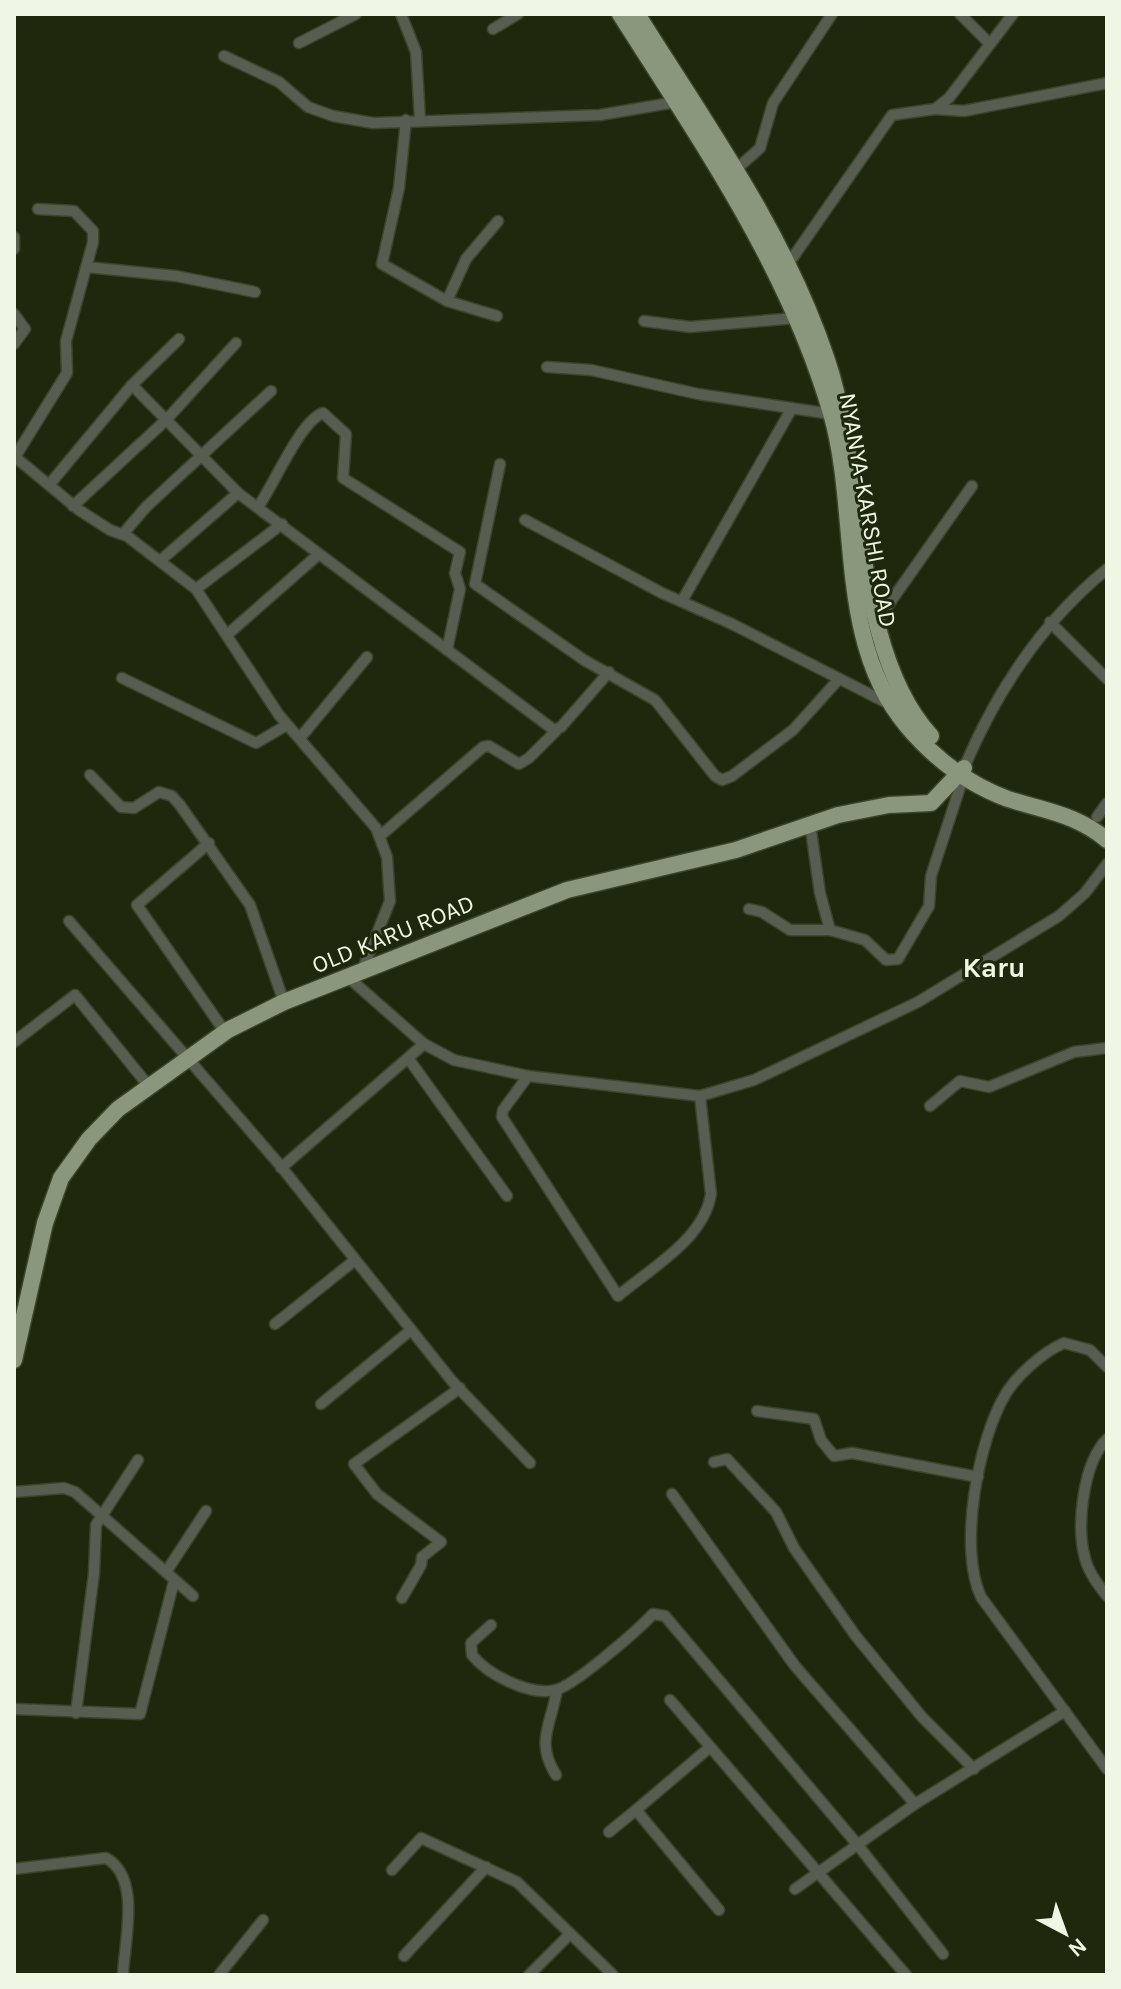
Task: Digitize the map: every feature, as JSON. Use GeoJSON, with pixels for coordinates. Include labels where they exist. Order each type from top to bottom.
{"type":"FeatureCollection","features":[{"type":"Feature","properties":{"kind":"main road","name":"NYANYA-KARSHI ROAD"},"geometry":{"type":"LineString","coordinates":[[620,14],[676,102],[729,173],[789,263],[808,305],[841,408],[883,653],[906,703],[962,774],[1104,815]]}},
{"type":"Feature","properties":{"kind":"main road","name":"NYANYA-KARSHI ROAD"},"geometry":{"type":"LineString","coordinates":[[645,17],[729,173],[757,232],[796,318],[831,414],[866,640],[872,664],[893,706],[907,725],[962,774],[1007,798],[1073,817],[1107,840]]}},
{"type":"Feature","properties":{"kind":"main road","name":"OLD KARU ROAD"},"geometry":{"type":"LineString","coordinates":[[14,1360],[20,1305],[61,1178],[89,1139],[147,1084],[225,1032],[284,1002],[567,890],[736,850],[810,824],[889,805],[931,803],[962,774]]}},
{"type":"Feature","properties":{"kind":"street"},"geometry":{"type":"LineString","coordinates":[[299,43],[356,14]]}},
{"type":"Feature","properties":{"kind":"street"},"geometry":{"type":"LineString","coordinates":[[401,14],[416,52],[420,120]]}},
{"type":"Feature","properties":{"kind":"street"},"geometry":{"type":"LineString","coordinates":[[493,29],[518,14]]}},
{"type":"Feature","properties":{"kind":"street"},"geometry":{"type":"LineString","coordinates":[[729,173],[760,148],[773,103],[832,14]]}},
{"type":"Feature","properties":{"kind":"street"},"geometry":{"type":"LineString","coordinates":[[960,14],[990,44]]}},
{"type":"Feature","properties":{"kind":"street"},"geometry":{"type":"LineString","coordinates":[[935,109],[949,98],[1013,14]]}},
{"type":"Feature","properties":{"kind":"street"},"geometry":{"type":"LineString","coordinates":[[224,56],[279,82],[308,107],[333,116],[373,123],[600,115],[676,102]]}},
{"type":"Feature","properties":{"kind":"street"},"geometry":{"type":"LineString","coordinates":[[789,263],[892,115],[935,109],[964,111],[1107,83]]}},
{"type":"Feature","properties":{"kind":"street"},"geometry":{"type":"LineString","coordinates":[[406,120],[399,188],[382,264],[447,301],[497,316]]}},
{"type":"Feature","properties":{"kind":"street"},"geometry":{"type":"LineString","coordinates":[[38,209],[61,208],[83,217],[93,231],[66,341],[67,373],[14,456],[73,506],[110,530],[123,534],[196,589],[287,725],[380,836],[387,857],[390,901],[355,976],[387,1015],[424,1044],[454,1060],[528,1076],[700,1096],[754,1080],[918,1002],[1059,916],[1085,893],[1107,864]]}},
{"type":"Feature","properties":{"kind":"street"},"geometry":{"type":"LineString","coordinates":[[447,301],[466,259],[498,221]]}},
{"type":"Feature","properties":{"kind":"street"},"geometry":{"type":"LineString","coordinates":[[14,237],[14,249]]}},
{"type":"Feature","properties":{"kind":"street"},"geometry":{"type":"LineString","coordinates":[[86,267],[176,276],[255,292]]}},
{"type":"Feature","properties":{"kind":"street"},"geometry":{"type":"LineString","coordinates":[[14,314],[25,329],[14,344]]}},
{"type":"Feature","properties":{"kind":"street"},"geometry":{"type":"LineString","coordinates":[[644,321],[690,327],[796,318]]}},
{"type":"Feature","properties":{"kind":"street"},"geometry":{"type":"LineString","coordinates":[[49,485],[132,385],[179,339]]}},
{"type":"Feature","properties":{"kind":"street"},"geometry":{"type":"LineString","coordinates":[[73,506],[167,419],[236,343]]}},
{"type":"Feature","properties":{"kind":"street"},"geometry":{"type":"LineString","coordinates":[[547,367],[591,370],[698,394],[831,414]]}},
{"type":"Feature","properties":{"kind":"street"},"geometry":{"type":"LineString","coordinates":[[132,385],[238,493],[556,731]]}},
{"type":"Feature","properties":{"kind":"street"},"geometry":{"type":"LineString","coordinates":[[123,534],[146,507],[204,457],[271,391]]}},
{"type":"Feature","properties":{"kind":"street"},"geometry":{"type":"LineString","coordinates":[[682,601],[792,408]]}},
{"type":"Feature","properties":{"kind":"street"},"geometry":{"type":"LineString","coordinates":[[258,507],[291,450],[316,417],[323,413],[346,434],[343,478],[460,552],[455,573],[460,589],[447,650]]}},
{"type":"Feature","properties":{"kind":"street"},"geometry":{"type":"LineString","coordinates":[[500,464],[474,584],[584,660],[609,672],[664,708],[702,762],[722,780],[793,730],[839,679]]}},
{"type":"Feature","properties":{"kind":"street"},"geometry":{"type":"LineString","coordinates":[[877,621],[972,486]]}},
{"type":"Feature","properties":{"kind":"street"},"geometry":{"type":"LineString","coordinates":[[161,560],[238,493]]}},
{"type":"Feature","properties":{"kind":"street"},"geometry":{"type":"LineString","coordinates":[[525,520],[893,706]]}},
{"type":"Feature","properties":{"kind":"street"},"geometry":{"type":"LineString","coordinates":[[196,589],[282,524]]}},
{"type":"Feature","properties":{"kind":"street"},"geometry":{"type":"LineString","coordinates":[[228,634],[319,554]]}},
{"type":"Feature","properties":{"kind":"street"},"geometry":{"type":"LineString","coordinates":[[749,909],[762,912],[790,930],[830,930],[865,940],[886,960],[894,961],[902,956],[929,906],[931,876],[962,774],[988,718],[1050,622],[1107,569]]}},
{"type":"Feature","properties":{"kind":"street"},"geometry":{"type":"LineString","coordinates":[[1050,622],[1107,679]]}},
{"type":"Feature","properties":{"kind":"street"},"geometry":{"type":"LineString","coordinates":[[300,738],[367,657]]}},
{"type":"Feature","properties":{"kind":"street"},"geometry":{"type":"LineString","coordinates":[[380,836],[483,747],[489,746],[519,764],[556,731],[609,672]]}},
{"type":"Feature","properties":{"kind":"street"},"geometry":{"type":"LineString","coordinates":[[122,678],[256,743],[287,725]]}},
{"type":"Feature","properties":{"kind":"street"},"geometry":{"type":"LineString","coordinates":[[90,775],[115,804],[128,809],[159,792],[172,796],[209,843],[250,905],[284,1002]]}},
{"type":"Feature","properties":{"kind":"street"},"geometry":{"type":"LineString","coordinates":[[810,824],[820,893],[830,930]]}},
{"type":"Feature","properties":{"kind":"street"},"geometry":{"type":"LineString","coordinates":[[209,843],[137,905],[225,1032]]}},
{"type":"Feature","properties":{"kind":"street"},"geometry":{"type":"LineString","coordinates":[[69,921],[281,1168],[460,1388],[530,1463]]}},
{"type":"Feature","properties":{"kind":"street"},"geometry":{"type":"LineString","coordinates":[[14,1042],[75,995],[147,1084]]}},
{"type":"Feature","properties":{"kind":"street"},"geometry":{"type":"LineString","coordinates":[[281,1168],[424,1044]]}},
{"type":"Feature","properties":{"kind":"street"},"geometry":{"type":"LineString","coordinates":[[930,1106],[960,1081],[989,1087],[1074,1052],[1107,1048]]}},
{"type":"Feature","properties":{"kind":"street"},"geometry":{"type":"LineString","coordinates":[[408,1058],[507,1196]]}},
{"type":"Feature","properties":{"kind":"street"},"geometry":{"type":"LineString","coordinates":[[528,1076],[503,1110],[502,1117],[618,1296],[703,1221],[711,1194],[700,1096]]}},
{"type":"Feature","properties":{"kind":"street"},"geometry":{"type":"LineString","coordinates":[[275,1324],[355,1260]]}},
{"type":"Feature","properties":{"kind":"street"},"geometry":{"type":"LineString","coordinates":[[321,1404],[411,1330]]}},
{"type":"Feature","properties":{"kind":"street"},"geometry":{"type":"LineString","coordinates":[[1106,1765],[1019,1652],[975,1584],[970,1542],[978,1477],[994,1417],[1006,1392],[1028,1369],[1064,1343],[1090,1350],[1107,1367]]}},
{"type":"Feature","properties":{"kind":"street"},"geometry":{"type":"LineString","coordinates":[[402,1598],[421,1565],[422,1557],[441,1542],[377,1494],[354,1464],[460,1388]]}},
{"type":"Feature","properties":{"kind":"street"},"geometry":{"type":"LineString","coordinates":[[757,1411],[814,1419],[821,1440],[834,1456],[852,1453],[978,1477]]}},
{"type":"Feature","properties":{"kind":"street"},"geometry":{"type":"LineString","coordinates":[[1107,1439],[1097,1449],[1086,1475],[1082,1531],[1085,1558],[1107,1596]]}},
{"type":"Feature","properties":{"kind":"street"},"geometry":{"type":"LineString","coordinates":[[714,1462],[727,1459],[764,1497],[794,1548],[855,1635],[922,1717],[974,1769]]}},
{"type":"Feature","properties":{"kind":"street"},"geometry":{"type":"LineString","coordinates":[[76,1713],[94,1573],[94,1535],[103,1514],[138,1460]]}},
{"type":"Feature","properties":{"kind":"street"},"geometry":{"type":"LineString","coordinates":[[14,1492],[64,1488],[94,1504],[193,1596]]}},
{"type":"Feature","properties":{"kind":"street"},"geometry":{"type":"LineString","coordinates":[[672,1494],[795,1666],[915,1804]]}},
{"type":"Feature","properties":{"kind":"street"},"geometry":{"type":"LineString","coordinates":[[14,1709],[140,1714],[170,1577],[206,1511]]}},
{"type":"Feature","properties":{"kind":"street"},"geometry":{"type":"LineString","coordinates":[[491,1625],[471,1643],[472,1655],[478,1663],[505,1678],[543,1691],[557,1690],[659,1612],[857,1844],[943,1954]]}},
{"type":"Feature","properties":{"kind":"street"},"geometry":{"type":"LineString","coordinates":[[556,1775],[544,1756],[544,1747],[557,1690]]}},
{"type":"Feature","properties":{"kind":"street"},"geometry":{"type":"LineString","coordinates":[[670,1700],[906,1975]]}},
{"type":"Feature","properties":{"kind":"street"},"geometry":{"type":"LineString","coordinates":[[795,1889],[915,1804],[1065,1711]]}},
{"type":"Feature","properties":{"kind":"street"},"geometry":{"type":"LineString","coordinates":[[609,1832],[709,1748]]}},
{"type":"Feature","properties":{"kind":"street"},"geometry":{"type":"LineString","coordinates":[[636,1810],[719,1910]]}},
{"type":"Feature","properties":{"kind":"street"},"geometry":{"type":"LineString","coordinates":[[392,1870],[421,1838],[486,1867],[517,1882],[613,1975]]}},
{"type":"Feature","properties":{"kind":"street"},"geometry":{"type":"LineString","coordinates":[[14,1869],[106,1858],[114,1863],[127,1894],[123,1975]]}},
{"type":"Feature","properties":{"kind":"street"},"geometry":{"type":"LineString","coordinates":[[404,1956],[486,1867]]}},
{"type":"Feature","properties":{"kind":"street"},"geometry":{"type":"LineString","coordinates":[[219,1975],[263,1920]]}},
{"type":"Feature","properties":{"kind":"street"},"geometry":{"type":"LineString","coordinates":[[529,1975],[569,1935]]}},
{"type":"Feature","properties":{"kind":"district","name":"Karu"},"geometry":{"type":"Point","coordinates":[994,967]}}]}
